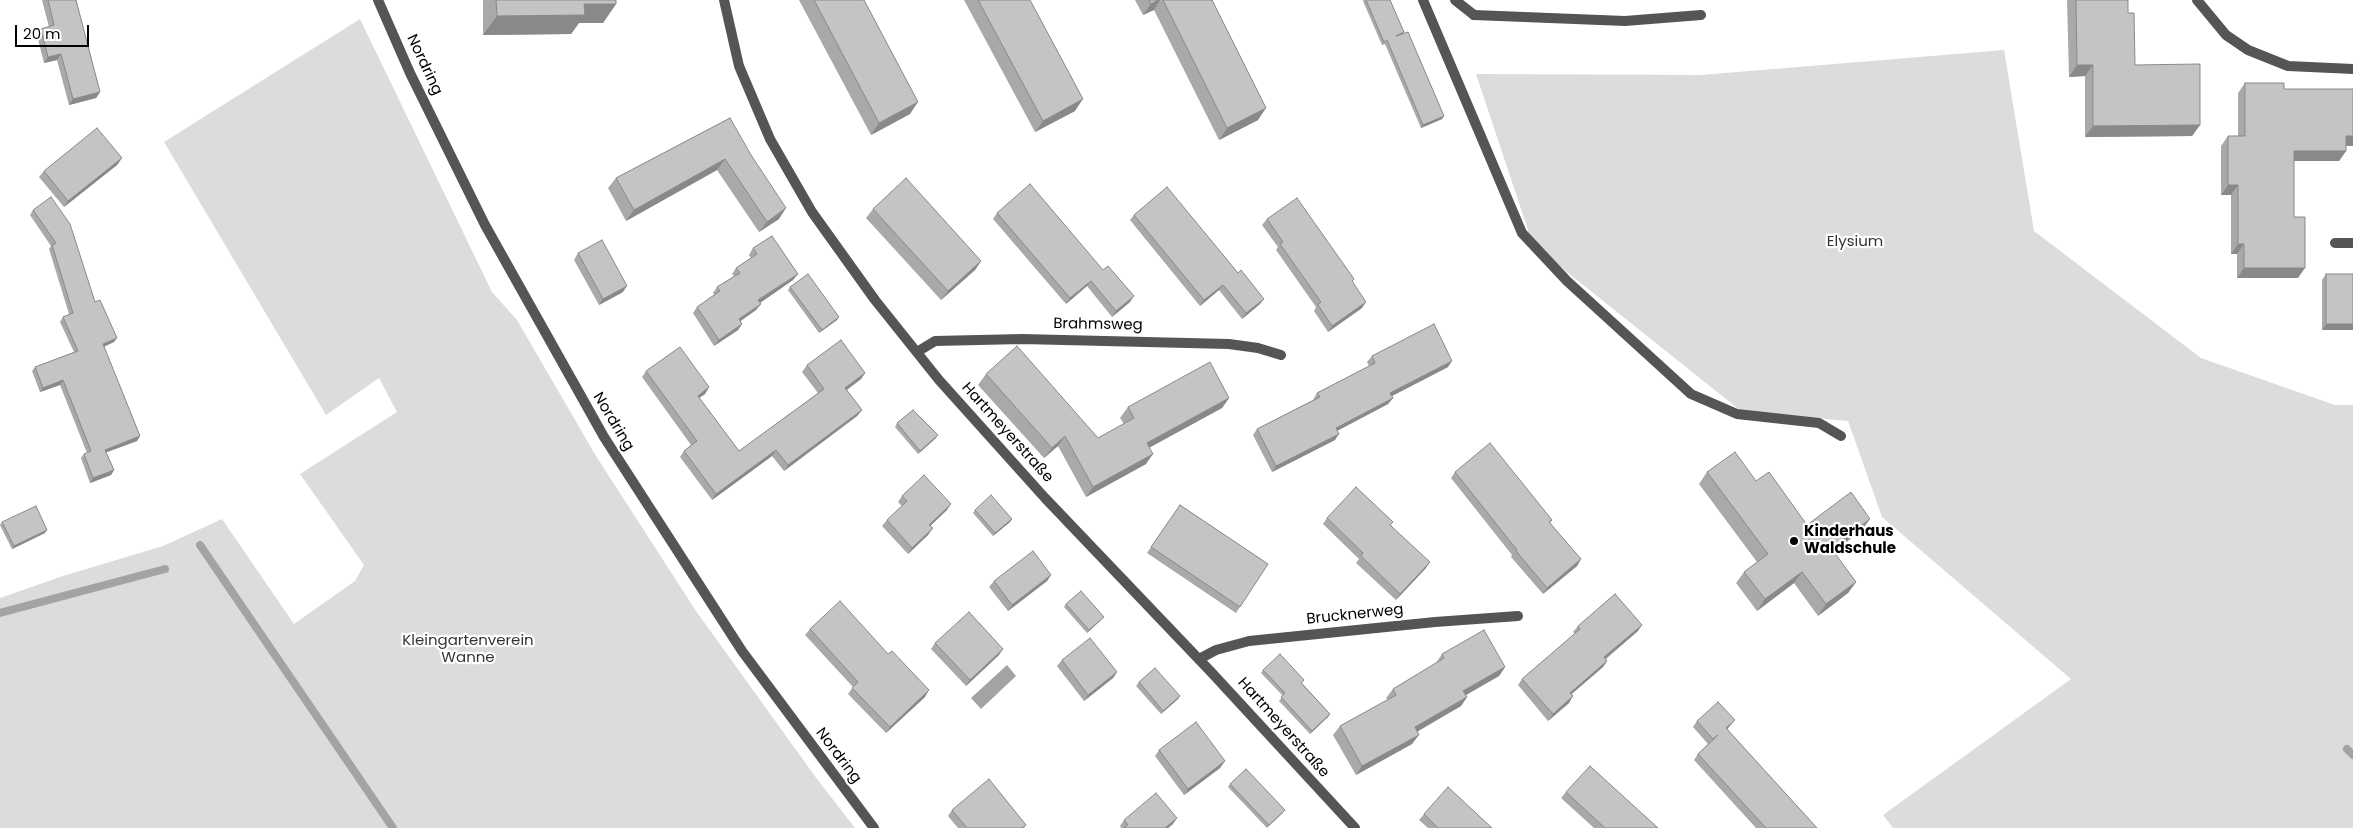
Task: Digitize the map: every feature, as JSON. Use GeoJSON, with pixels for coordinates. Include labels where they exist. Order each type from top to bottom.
{"type":"FeatureCollection","features":[{"type":"Feature","properties":{"kind":"street","name":"Nordring"},"geometry":{"type":"LineString","coordinates":[[378,0],[410,73],[485,225],[604,437],[742,651],[874,828]]}},
{"type":"Feature","properties":{"kind":"street","name":"Hartmeyerstraße"},"geometry":{"type":"LineString","coordinates":[[724,0],[731,37],[750,96],[792,180],[841,255],[939,380],[1045,498],[1199,659],[1354,828]]}},
{"type":"Feature","properties":{"kind":"street"},"geometry":{"type":"LineString","coordinates":[[1424,0],[1522,233],[1567,281],[1691,394],[1737,414],[1819,423],[1841,436]]}},
{"type":"Feature","properties":{"kind":"street"},"geometry":{"type":"LineString","coordinates":[[1455,0],[1474,15],[1625,21],[1701,14]]}},
{"type":"Feature","properties":{"kind":"street"},"geometry":{"type":"LineString","coordinates":[[2197,0],[2226,35],[2255,53],[2288,66],[2353,69]]}},
{"type":"Feature","properties":{"kind":"street"},"geometry":{"type":"LineString","coordinates":[[2335,243],[2353,243]]}},
{"type":"Feature","properties":{"kind":"street","name":"Brahmsweg"},"geometry":{"type":"LineString","coordinates":[[916,352],[935,341],[1050,340],[1229,344],[1258,348],[1281,355]]}},
{"type":"Feature","properties":{"kind":"street","name":"Brucknerweg"},"geometry":{"type":"LineString","coordinates":[[1199,659],[1216,650],[1249,641],[1435,622],[1518,616]]}},
{"type":"Feature","properties":{"kind":"green space","name":"Kleingartenverein Wanne"},"geometry":{"type":"Polygon","coordinates":[[[360,19],[492,292],[517,320],[596,456],[696,611],[817,779],[855,828],[0,828],[0,598],[63,576],[163,546],[222,519],[294,624],[355,581],[364,565],[300,474],[397,412],[379,378],[326,415],[164,142],[360,19]]]}},
{"type":"Feature","properties":{"kind":"green space","name":"Elysium"},"geometry":{"type":"Polygon","coordinates":[[[2004,50],[2034,231],[2201,358],[2335,405],[2353,405],[2353,828],[1893,828],[1883,815],[2071,679],[1882,517],[1848,421],[1741,411],[1533,245],[1476,74],[1701,75],[2004,50]]]}},
{"type":"Feature","properties":{"kind":"shaded area"},"geometry":{"type":"Polygon","coordinates":[[[1007,665],[1016,676],[981,709],[971,698],[1007,665]]]}},
{"type":"Feature","properties":{"kind":"building"},"geometry":{"type":"Polygon","coordinates":[[[48,0],[76,0],[100,92],[73,99],[61,54],[48,57],[41,29],[54,25],[48,0]]]}},
{"type":"Feature","properties":{"kind":"building"},"geometry":{"type":"Polygon","coordinates":[[[496,0],[616,0],[616,4],[584,4],[585,15],[497,16],[496,0]]]}},
{"type":"Feature","properties":{"kind":"building"},"geometry":{"type":"Polygon","coordinates":[[[814,0],[864,0],[918,102],[879,123],[814,0]]]}},
{"type":"Feature","properties":{"kind":"building"},"geometry":{"type":"Polygon","coordinates":[[[978,0],[1030,0],[1083,99],[1043,121],[978,0]]]}},
{"type":"Feature","properties":{"kind":"building"},"geometry":{"type":"Polygon","coordinates":[[[1149,0],[1158,0],[1151,4],[1149,0]]]}},
{"type":"Feature","properties":{"kind":"building"},"geometry":{"type":"Polygon","coordinates":[[[1163,0],[1212,0],[1266,108],[1227,128],[1163,0]]]}},
{"type":"Feature","properties":{"kind":"building"},"geometry":{"type":"Polygon","coordinates":[[[1366,0],[1390,0],[1404,32],[1396,36],[1408,32],[1444,116],[1423,125],[1387,40],[1384,42],[1366,0]]]}},
{"type":"Feature","properties":{"kind":"building"},"geometry":{"type":"Polygon","coordinates":[[[2076,0],[2128,0],[2128,13],[2134,13],[2135,65],[2200,64],[2200,125],[2093,126],[2093,65],[2077,65],[2076,0]]]}},
{"type":"Feature","properties":{"kind":"building"},"geometry":{"type":"Polygon","coordinates":[[[2245,83],[2284,83],[2284,89],[2353,89],[2353,136],[2346,136],[2346,151],[2294,151],[2294,217],[2305,217],[2305,268],[2244,268],[2244,244],[2238,244],[2238,185],[2228,185],[2228,136],[2245,136],[2245,83]]]}},
{"type":"Feature","properties":{"kind":"building"},"geometry":{"type":"Polygon","coordinates":[[[730,118],[751,155],[786,208],[767,222],[725,159],[634,210],[616,178],[730,118]]]}},
{"type":"Feature","properties":{"kind":"building"},"geometry":{"type":"Polygon","coordinates":[[[97,128],[122,158],[68,201],[44,171],[97,128]]]}},
{"type":"Feature","properties":{"kind":"building"},"geometry":{"type":"Polygon","coordinates":[[[906,178],[981,261],[948,291],[873,209],[906,178]]]}},
{"type":"Feature","properties":{"kind":"building"},"geometry":{"type":"Polygon","coordinates":[[[1030,184],[1103,270],[1108,266],[1134,296],[1116,311],[1091,281],[1070,298],[997,213],[1030,184]]]}},
{"type":"Feature","properties":{"kind":"building"},"geometry":{"type":"Polygon","coordinates":[[[1167,187],[1238,273],[1241,270],[1264,299],[1246,313],[1223,285],[1204,300],[1134,215],[1167,187]]]}},
{"type":"Feature","properties":{"kind":"building"},"geometry":{"type":"Polygon","coordinates":[[[51,197],[70,224],[95,302],[100,300],[117,338],[103,344],[140,436],[105,450],[114,470],[93,478],[84,454],[91,451],[63,380],[43,388],[35,367],[78,351],[63,317],[73,313],[52,245],[56,243],[33,210],[51,197]]]}},
{"type":"Feature","properties":{"kind":"building"},"geometry":{"type":"Polygon","coordinates":[[[1297,198],[1354,279],[1352,281],[1366,302],[1332,326],[1318,305],[1321,302],[1280,244],[1283,242],[1267,219],[1297,198]]]}},
{"type":"Feature","properties":{"kind":"building"},"geometry":{"type":"Polygon","coordinates":[[[772,236],[798,274],[758,300],[761,304],[739,319],[742,324],[719,340],[697,307],[720,291],[717,287],[740,273],[736,268],[757,254],[753,248],[772,236]]]}},
{"type":"Feature","properties":{"kind":"building"},"geometry":{"type":"Polygon","coordinates":[[[602,240],[627,286],[603,299],[578,253],[602,240]]]}},
{"type":"Feature","properties":{"kind":"building"},"geometry":{"type":"Polygon","coordinates":[[[808,274],[839,317],[822,330],[790,287],[808,274]]]}},
{"type":"Feature","properties":{"kind":"building"},"geometry":{"type":"Polygon","coordinates":[[[2326,274],[2353,274],[2353,324],[2326,324],[2326,274]]]}},
{"type":"Feature","properties":{"kind":"building"},"geometry":{"type":"Polygon","coordinates":[[[1434,324],[1452,361],[1390,393],[1393,398],[1336,428],[1339,434],[1276,466],[1257,429],[1320,397],[1317,393],[1375,363],[1372,356],[1434,324]]]}},
{"type":"Feature","properties":{"kind":"building"},"geometry":{"type":"Polygon","coordinates":[[[841,340],[865,373],[845,388],[862,410],[788,465],[776,450],[716,494],[684,451],[697,441],[646,371],[680,347],[709,387],[698,396],[739,451],[824,389],[807,365],[841,340]]]}},
{"type":"Feature","properties":{"kind":"building"},"geometry":{"type":"Polygon","coordinates":[[[1017,346],[1098,438],[1134,418],[1128,407],[1210,362],[1229,398],[1147,443],[1153,454],[1093,487],[1065,436],[1052,448],[986,374],[1017,346]]]}},
{"type":"Feature","properties":{"kind":"building"},"geometry":{"type":"Polygon","coordinates":[[[913,410],[938,435],[920,451],[897,423],[913,410]]]}},
{"type":"Feature","properties":{"kind":"building"},"geometry":{"type":"Polygon","coordinates":[[[1490,443],[1552,520],[1549,522],[1581,559],[1547,588],[1455,472],[1490,443]]]}},
{"type":"Feature","properties":{"kind":"building","name":"Kinderhaus Waldschule"},"geometry":{"type":"Polygon","coordinates":[[[1735,452],[1756,481],[1769,472],[1807,525],[1851,492],[1870,519],[1831,548],[1856,582],[1826,604],[1802,572],[1765,599],[1744,572],[1768,554],[1707,472],[1735,452]]]}},
{"type":"Feature","properties":{"kind":"building"},"geometry":{"type":"Polygon","coordinates":[[[924,475],[951,504],[929,525],[933,528],[912,548],[887,520],[907,501],[902,496],[924,475]]]}},
{"type":"Feature","properties":{"kind":"building"},"geometry":{"type":"Polygon","coordinates":[[[1356,487],[1393,522],[1390,525],[1430,562],[1400,594],[1361,556],[1363,553],[1327,518],[1356,487]]]}},
{"type":"Feature","properties":{"kind":"building"},"geometry":{"type":"Polygon","coordinates":[[[991,495],[1012,519],[995,533],[975,510],[991,495]]]}},
{"type":"Feature","properties":{"kind":"building"},"geometry":{"type":"Polygon","coordinates":[[[1180,505],[1268,564],[1240,607],[1151,547],[1180,505]]]}},
{"type":"Feature","properties":{"kind":"building"},"geometry":{"type":"Polygon","coordinates":[[[36,506],[47,530],[14,546],[2,522],[36,506]]]}},
{"type":"Feature","properties":{"kind":"building"},"geometry":{"type":"Polygon","coordinates":[[[1033,551],[1051,575],[1012,605],[994,581],[1033,551]]]}},
{"type":"Feature","properties":{"kind":"building"},"geometry":{"type":"Polygon","coordinates":[[[1081,591],[1104,617],[1089,630],[1066,604],[1081,591]]]}},
{"type":"Feature","properties":{"kind":"building"},"geometry":{"type":"Polygon","coordinates":[[[1615,594],[1642,625],[1604,657],[1607,661],[1570,693],[1573,696],[1553,714],[1522,679],[1580,629],[1578,626],[1615,594]]]}},
{"type":"Feature","properties":{"kind":"building"},"geometry":{"type":"Polygon","coordinates":[[[840,601],[888,654],[892,651],[929,690],[890,727],[852,688],[858,682],[810,629],[840,601]]]}},
{"type":"Feature","properties":{"kind":"building"},"geometry":{"type":"Polygon","coordinates":[[[969,612],[1003,649],[970,680],[935,643],[969,612]]]}},
{"type":"Feature","properties":{"kind":"building"},"geometry":{"type":"Polygon","coordinates":[[[1484,630],[1505,667],[1463,691],[1467,697],[1415,727],[1419,735],[1362,766],[1340,726],[1396,695],[1393,689],[1444,658],[1442,654],[1484,630]]]}},
{"type":"Feature","properties":{"kind":"building"},"geometry":{"type":"Polygon","coordinates":[[[1090,638],[1117,672],[1088,695],[1062,660],[1090,638]]]}},
{"type":"Feature","properties":{"kind":"building"},"geometry":{"type":"Polygon","coordinates":[[[1280,654],[1304,680],[1301,683],[1330,714],[1312,731],[1281,697],[1285,693],[1263,670],[1280,654]]]}},
{"type":"Feature","properties":{"kind":"building"},"geometry":{"type":"Polygon","coordinates":[[[1155,668],[1180,696],[1163,711],[1139,682],[1155,668]]]}},
{"type":"Feature","properties":{"kind":"building"},"geometry":{"type":"Polygon","coordinates":[[[1718,702],[1735,720],[1726,728],[1817,828],[1766,828],[1698,754],[1718,735],[1713,739],[1697,721],[1718,702]]]}},
{"type":"Feature","properties":{"kind":"building"},"geometry":{"type":"Polygon","coordinates":[[[1196,722],[1225,761],[1188,789],[1159,750],[1196,722]]]}},
{"type":"Feature","properties":{"kind":"building"},"geometry":{"type":"Polygon","coordinates":[[[1590,766],[1658,828],[1605,828],[1566,792],[1590,766]]]}},
{"type":"Feature","properties":{"kind":"building"},"geometry":{"type":"Polygon","coordinates":[[[1246,769],[1285,810],[1269,825],[1230,784],[1246,769]]]}},
{"type":"Feature","properties":{"kind":"building"},"geometry":{"type":"Polygon","coordinates":[[[989,779],[1026,825],[1022,828],[967,828],[952,810],[989,779]]]}},
{"type":"Feature","properties":{"kind":"building"},"geometry":{"type":"Polygon","coordinates":[[[1448,787],[1492,828],[1438,828],[1424,814],[1448,787]]]}},
{"type":"Feature","properties":{"kind":"building"},"geometry":{"type":"Polygon","coordinates":[[[1156,793],[1177,818],[1165,828],[1124,828],[1128,825],[1124,820],[1156,793]]]}},
{"type":"Feature","properties":{"kind":"waterway"},"geometry":{"type":"LineString","coordinates":[[200,545],[393,828]]}},
{"type":"Feature","properties":{"kind":"waterway"},"geometry":{"type":"LineString","coordinates":[[0,613],[165,569]]}},
{"type":"Feature","properties":{"kind":"waterway"},"geometry":{"type":"LineString","coordinates":[[2347,749],[2353,755]]}},
{"type":"Feature","properties":{"kind":"place","name":"Kinderhaus Waldschule"},"geometry":{"type":"Point","coordinates":[1794,541]}}]}
